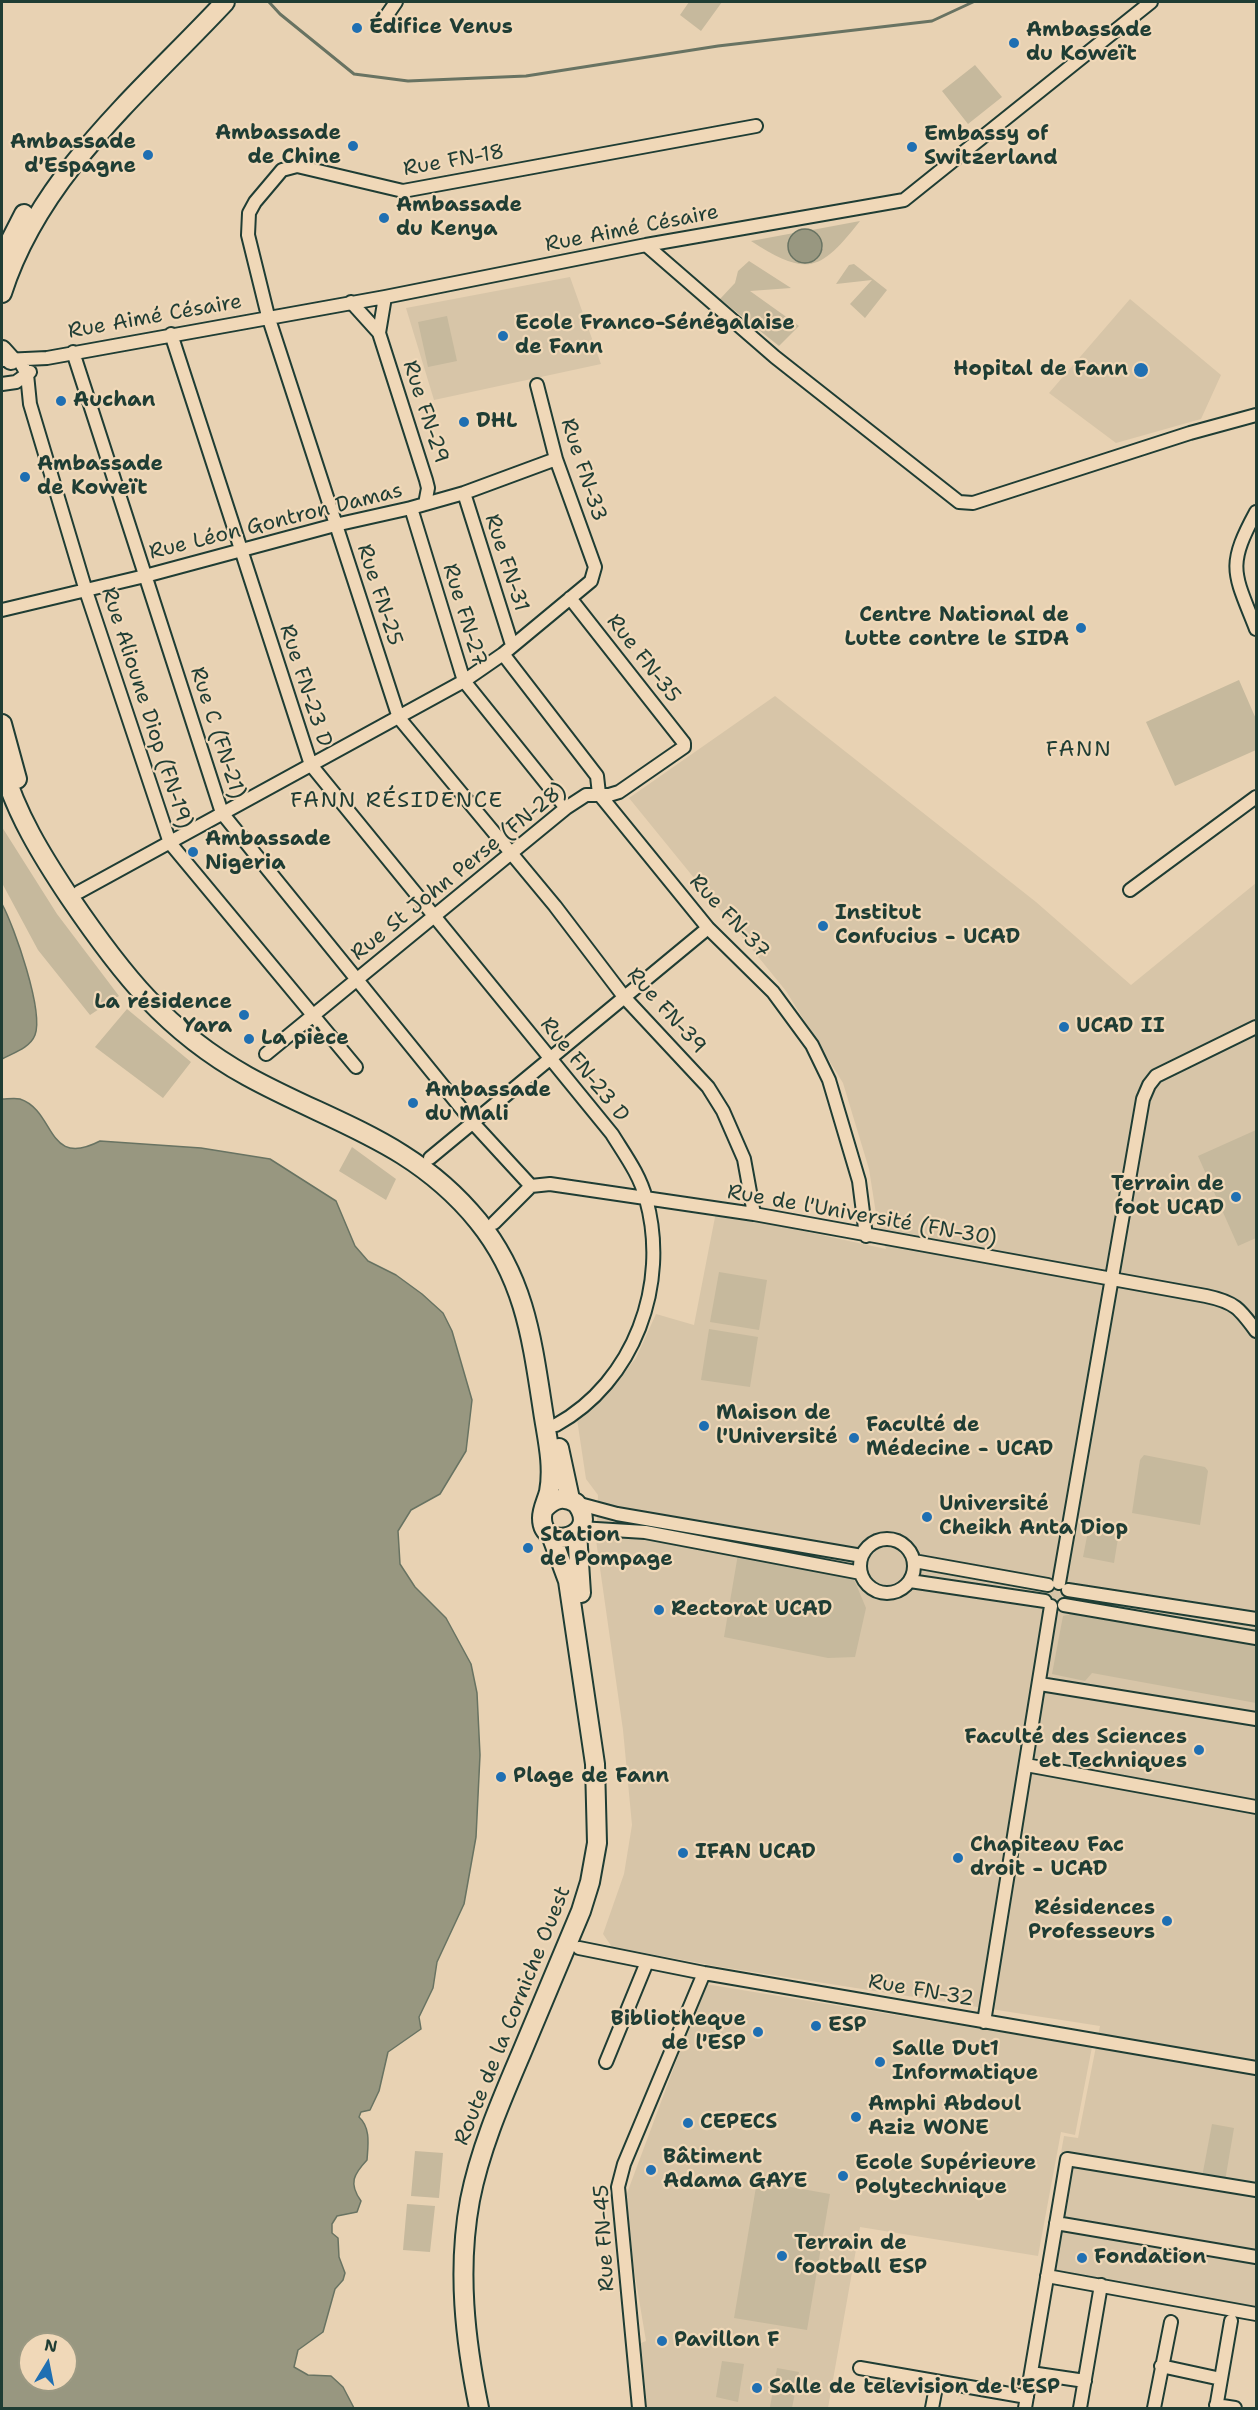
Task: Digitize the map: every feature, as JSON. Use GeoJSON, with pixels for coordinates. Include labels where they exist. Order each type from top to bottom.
{"type":"FeatureCollection","features":[{"type":"Feature","properties":{"kind":"highway"},"geometry":{"type":"LineString","coordinates":[[2,257],[33,198],[64,157],[211,2]]}},
{"type":"Feature","properties":{"kind":"highway"},"geometry":{"type":"LineString","coordinates":[[2,293],[19,248],[54,187],[95,138],[225,2]]}},
{"type":"Feature","properties":{"kind":"highway"},"geometry":{"type":"LineString","coordinates":[[2,724],[12,765],[37,826],[79,892],[131,965],[169,1005],[208,1037],[255,1068],[378,1128],[430,1158],[494,1223],[525,1282],[539,1320],[556,1425],[573,1501],[583,1517],[579,1530],[565,1538],[551,1535],[543,1525],[551,1471],[530,1324],[514,1282],[494,1242],[448,1188],[410,1157],[225,1063],[177,1027],[154,1006],[110,956],[47,864],[18,812],[2,765]]}},
{"type":"Feature","properties":{"kind":"highway"},"geometry":{"type":"LineString","coordinates":[[545,1508],[555,1499],[573,1501]]}},
{"type":"Feature","properties":{"kind":"highway","name":"Route de la Corniche Ouest"},"geometry":{"type":"LineString","coordinates":[[491,2409],[473,2299],[476,2241],[481,2203],[499,2139],[579,1948],[602,1881],[609,1824],[602,1739],[578,1568],[579,1530]]}},
{"type":"Feature","properties":{"kind":"highway","name":"Route de la Corniche Ouest"},"geometry":{"type":"LineString","coordinates":[[479,2409],[467,2344],[464,2310],[465,2240],[470,2200],[483,2150],[502,2099],[581,1911],[590,1882],[597,1843],[595,1764],[568,1581],[565,1567],[551,1535]]}},
{"type":"Feature","properties":{"kind":"street"},"geometry":{"type":"LineString","coordinates":[[385,18],[396,2]]}},
{"type":"Feature","properties":{"kind":"street","name":"Rue Aimé Césaire"},"geometry":{"type":"LineString","coordinates":[[8,357],[52,357],[268,316],[385,297],[646,245],[907,199],[1151,2]]}},
{"type":"Feature","properties":{"kind":"street","name":"Rue FN-18"},"geometry":{"type":"LineString","coordinates":[[268,316],[248,223],[255,202],[286,168],[303,166],[403,191],[756,126]]}},
{"type":"Feature","properties":{"kind":"street"},"geometry":{"type":"LineString","coordinates":[[646,245],[775,357],[959,502],[973,503],[1190,433],[1257,415]]}},
{"type":"Feature","properties":{"kind":"street"},"geometry":{"type":"LineString","coordinates":[[379,333],[385,297]]}},
{"type":"Feature","properties":{"kind":"street"},"geometry":{"type":"LineString","coordinates":[[351,302],[379,333]]}},
{"type":"Feature","properties":{"kind":"street","name":"Rue FN-25"},"geometry":{"type":"LineString","coordinates":[[268,316],[399,718],[510,854]]}},
{"type":"Feature","properties":{"kind":"street","name":"Rue FN-29"},"geometry":{"type":"LineString","coordinates":[[379,333],[426,480],[425,504]]}},
{"type":"Feature","properties":{"kind":"street","name":"Rue FN-23 D"},"geometry":{"type":"LineString","coordinates":[[171,334],[311,765],[612,1134],[637,1175],[646,1200],[654,1258],[643,1320],[625,1358],[609,1381],[591,1402],[556,1425]]}},
{"type":"Feature","properties":{"kind":"street","name":"Rue C (FN-21)"},"geometry":{"type":"LineString","coordinates":[[73,352],[222,813],[474,1124]]}},
{"type":"Feature","properties":{"kind":"street"},"geometry":{"type":"LineString","coordinates":[[8,357],[27,374]]}},
{"type":"Feature","properties":{"kind":"street"},"geometry":{"type":"LineString","coordinates":[[2,384],[16,382],[52,357]]}},
{"type":"Feature","properties":{"kind":"street","name":"Rue Alioune Diop (FN-19)"},"geometry":{"type":"LineString","coordinates":[[27,374],[30,404],[86,591],[170,843],[356,1067]]}},
{"type":"Feature","properties":{"kind":"street","name":"Rue FN-33"},"geometry":{"type":"LineString","coordinates":[[537,385],[556,459],[595,567],[591,581],[570,598]]}},
{"type":"Feature","properties":{"kind":"street","name":"Rue Léon Gontron Damas"},"geometry":{"type":"LineString","coordinates":[[2,610],[145,576],[335,525],[411,508],[464,493],[556,459]]}},
{"type":"Feature","properties":{"kind":"street","name":"Rue FN-31"},"geometry":{"type":"LineString","coordinates":[[464,493],[512,645]]}},
{"type":"Feature","properties":{"kind":"street","name":"Rue FN-27"},"geometry":{"type":"LineString","coordinates":[[411,508],[464,681],[566,808]]}},
{"type":"Feature","properties":{"kind":"street"},"geometry":{"type":"LineString","coordinates":[[1257,513],[1237,549],[1235,567],[1257,628]]}},
{"type":"Feature","properties":{"kind":"street"},"geometry":{"type":"LineString","coordinates":[[79,892],[464,681],[503,654],[570,598]]}},
{"type":"Feature","properties":{"kind":"street","name":"Rue FN-35"},"geometry":{"type":"LineString","coordinates":[[570,598],[684,743]]}},
{"type":"Feature","properties":{"kind":"street","name":"Rue FN-37"},"geometry":{"type":"LineString","coordinates":[[503,654],[597,776],[600,794],[708,928],[773,992],[812,1045],[829,1080],[852,1160],[866,1224],[866,1236]]}},
{"type":"Feature","properties":{"kind":"street","name":"Rue St John Perse (FN-28)"},"geometry":{"type":"LineString","coordinates":[[266,1054],[566,808],[586,795],[609,795],[620,792],[684,747],[684,743]]}},
{"type":"Feature","properties":{"kind":"street"},"geometry":{"type":"LineString","coordinates":[[1130,890],[1257,797]]}},
{"type":"Feature","properties":{"kind":"street","name":"Rue FN-39"},"geometry":{"type":"LineString","coordinates":[[510,854],[555,906],[625,998],[708,1087],[723,1111],[744,1159],[754,1214]]}},
{"type":"Feature","properties":{"kind":"street"},"geometry":{"type":"LineString","coordinates":[[430,1158],[474,1124],[708,928]]}},
{"type":"Feature","properties":{"kind":"street"},"geometry":{"type":"LineString","coordinates":[[1053,1604],[1068,1598],[1058,1586],[1138,1115],[1149,1085],[1165,1071],[1257,1027]]}},
{"type":"Feature","properties":{"kind":"street"},"geometry":{"type":"LineString","coordinates":[[474,1124],[531,1186],[494,1223]]}},
{"type":"Feature","properties":{"kind":"street","name":"Rue de l'Université (FN-30)"},"geometry":{"type":"LineString","coordinates":[[531,1186],[550,1184],[646,1200],[754,1214],[1230,1301],[1239,1308],[1257,1331]]}},
{"type":"Feature","properties":{"kind":"street"},"geometry":{"type":"LineString","coordinates":[[573,1501],[617,1514],[862,1556]]}},
{"type":"Feature","properties":{"kind":"street"},"geometry":{"type":"LineString","coordinates":[[579,1530],[645,1532],[861,1573]]}},
{"type":"Feature","properties":{"kind":"street"},"geometry":{"type":"LineString","coordinates":[[886,1539],[907,1548],[914,1561],[910,1581],[900,1590],[887,1593],[872,1589],[861,1573],[862,1556],[872,1544],[886,1539]]}},
{"type":"Feature","properties":{"kind":"street"},"geometry":{"type":"LineString","coordinates":[[914,1561],[1257,1619]]}},
{"type":"Feature","properties":{"kind":"street"},"geometry":{"type":"LineString","coordinates":[[910,1581],[1257,1638]]}},
{"type":"Feature","properties":{"kind":"street"},"geometry":{"type":"LineString","coordinates":[[984,2022],[1053,1604],[1044,1593],[1058,1586]]}},
{"type":"Feature","properties":{"kind":"street"},"geometry":{"type":"LineString","coordinates":[[1040,1684],[1257,1719]]}},
{"type":"Feature","properties":{"kind":"street"},"geometry":{"type":"LineString","coordinates":[[1026,1765],[1257,1806]]}},
{"type":"Feature","properties":{"kind":"street","name":"Rue FN-32"},"geometry":{"type":"LineString","coordinates":[[579,1948],[704,1973],[1257,2068]]}},
{"type":"Feature","properties":{"kind":"street"},"geometry":{"type":"LineString","coordinates":[[606,2062],[647,1962]]}},
{"type":"Feature","properties":{"kind":"street","name":"Rue FN-45"},"geometry":{"type":"LineString","coordinates":[[639,2409],[618,2187],[624,2164],[704,1973]]}},
{"type":"Feature","properties":{"kind":"street"},"geometry":{"type":"LineString","coordinates":[[860,2368],[937,2382],[1026,2403],[1067,2159],[1257,2190]]}},
{"type":"Feature","properties":{"kind":"street"},"geometry":{"type":"LineString","coordinates":[[1056,2223],[1257,2257]]}},
{"type":"Feature","properties":{"kind":"street"},"geometry":{"type":"LineString","coordinates":[[1047,2276],[1257,2314]]}},
{"type":"Feature","properties":{"kind":"street"},"geometry":{"type":"LineString","coordinates":[[1080,2409],[1101,2286]]}},
{"type":"Feature","properties":{"kind":"street"},"geometry":{"type":"LineString","coordinates":[[1231,2321],[1216,2407],[1235,2409]]}},
{"type":"Feature","properties":{"kind":"street"},"geometry":{"type":"LineString","coordinates":[[1154,2409],[1171,2322]]}},
{"type":"Feature","properties":{"kind":"street"},"geometry":{"type":"LineString","coordinates":[[1161,2366],[1221,2379]]}},
{"type":"Feature","properties":{"kind":"street"},"geometry":{"type":"LineString","coordinates":[[1031,2373],[1084,2382]]}},
{"type":"Feature","properties":{"kind":"street"},"geometry":{"type":"LineString","coordinates":[[932,2409],[937,2382]]}},
{"type":"Feature","properties":{"kind":"shaded area"},"geometry":{"type":"Polygon","coordinates":[[[689,2],[722,2],[701,31],[680,15],[689,2]]]}},
{"type":"Feature","properties":{"kind":"shaded area"},"geometry":{"type":"Polygon","coordinates":[[[975,65],[1002,97],[968,124],[942,91],[975,65]]]}},
{"type":"Feature","properties":{"kind":"shaded area"},"geometry":{"type":"Polygon","coordinates":[[[860,221],[834,251],[812,264],[800,264],[786,260],[751,241],[794,233],[788,245],[789,252],[816,260],[823,248],[819,235],[812,230],[860,221]]]}},
{"type":"Feature","properties":{"kind":"shaded area"},"geometry":{"type":"Polygon","coordinates":[[[805,229],[817,234],[822,246],[817,258],[805,263],[793,258],[788,246],[793,234],[805,229]]]}},
{"type":"Feature","properties":{"kind":"shaded area"},"geometry":{"type":"Polygon","coordinates":[[[749,261],[791,288],[750,291],[799,326],[779,346],[720,299],[735,283],[738,271],[749,261]]]}},
{"type":"Feature","properties":{"kind":"shaded area"},"geometry":{"type":"Polygon","coordinates":[[[854,264],[887,290],[865,318],[850,304],[872,280],[836,284],[849,265],[854,264]]]}},
{"type":"Feature","properties":{"kind":"shaded area","name":"Ecole Franco-Sénégalaise de Fann"},"geometry":{"type":"Polygon","coordinates":[[[570,277],[601,364],[434,400],[406,308],[570,277]]]}},
{"type":"Feature","properties":{"kind":"shaded area","name":"Hopital de Fann"},"geometry":{"type":"Polygon","coordinates":[[[1130,299],[1221,375],[1201,419],[1116,443],[1049,393],[1130,299]]]}},
{"type":"Feature","properties":{"kind":"shaded area"},"geometry":{"type":"Polygon","coordinates":[[[447,316],[457,361],[428,367],[418,322],[447,316]]]}},
{"type":"Feature","properties":{"kind":"shaded area"},"geometry":{"type":"Polygon","coordinates":[[[1239,680],[1256,719],[1256,750],[1175,786],[1146,722],[1239,680]]]}},
{"type":"Feature","properties":{"kind":"shaded area","name":"Université Cheikh Anta Diop"},"geometry":{"type":"Polygon","coordinates":[[[775,696],[1036,902],[1131,985],[1256,883],[1256,2315],[1039,2276],[1064,2136],[1078,2138],[1100,2026],[721,1967],[612,1947],[603,1934],[624,1874],[632,1825],[623,1730],[596,1540],[598,1495],[586,1479],[577,1419],[609,1391],[636,1358],[656,1314],[694,1325],[716,1212],[886,1249],[877,1220],[869,1169],[843,1083],[786,991],[629,798],[775,696]]]}},
{"type":"Feature","properties":{"kind":"shaded area"},"geometry":{"type":"Polygon","coordinates":[[[2,827],[57,914],[119,996],[90,1015],[38,950],[2,883],[2,827]]]}},
{"type":"Feature","properties":{"kind":"shaded area"},"geometry":{"type":"Polygon","coordinates":[[[2,904],[32,989],[37,1023],[33,1040],[21,1050],[2,1059],[2,904]]]}},
{"type":"Feature","properties":{"kind":"shaded area"},"geometry":{"type":"Polygon","coordinates":[[[127,1009],[191,1062],[163,1098],[95,1047],[127,1009]]]}},
{"type":"Feature","properties":{"kind":"shaded area"},"geometry":{"type":"Polygon","coordinates":[[[2,1099],[20,1099],[32,1105],[60,1143],[70,1148],[83,1148],[100,1141],[201,1148],[270,1159],[336,1201],[355,1246],[368,1261],[396,1275],[443,1313],[452,1331],[472,1400],[466,1451],[440,1494],[411,1510],[398,1531],[400,1564],[415,1587],[446,1618],[471,1664],[477,1693],[480,1755],[476,1837],[464,1904],[437,1962],[433,1988],[419,2017],[421,2029],[388,2052],[379,2091],[370,2110],[361,2112],[359,2117],[367,2131],[368,2143],[367,2160],[354,2179],[355,2189],[361,2201],[357,2212],[337,2216],[332,2224],[332,2233],[338,2238],[339,2257],[345,2273],[343,2280],[335,2289],[323,2332],[298,2350],[294,2367],[308,2375],[331,2376],[343,2387],[354,2408],[2,2408],[2,1099]]]}},
{"type":"Feature","properties":{"kind":"shaded area","name":"Terrain de foot UCAD"},"geometry":{"type":"Polygon","coordinates":[[[1256,1130],[1256,1238],[1238,1246],[1198,1156],[1256,1130]]]}},
{"type":"Feature","properties":{"kind":"shaded area"},"geometry":{"type":"Polygon","coordinates":[[[352,1147],[396,1179],[386,1200],[339,1171],[352,1147]]]}},
{"type":"Feature","properties":{"kind":"shaded area"},"geometry":{"type":"Polygon","coordinates":[[[719,1272],[767,1280],[759,1330],[710,1322],[719,1272]]]}},
{"type":"Feature","properties":{"kind":"shaded area"},"geometry":{"type":"Polygon","coordinates":[[[709,1329],[758,1337],[750,1387],[701,1380],[709,1329]]]}},
{"type":"Feature","properties":{"kind":"shaded area"},"geometry":{"type":"Polygon","coordinates":[[[1144,1455],[1205,1467],[1208,1471],[1200,1525],[1132,1513],[1140,1460],[1144,1455]]]}},
{"type":"Feature","properties":{"kind":"shaded area"},"geometry":{"type":"Polygon","coordinates":[[[1089,1526],[1119,1532],[1114,1563],[1083,1557],[1089,1526]]]}},
{"type":"Feature","properties":{"kind":"shaded area"},"geometry":{"type":"Polygon","coordinates":[[[738,1554],[853,1577],[866,1608],[855,1657],[828,1658],[724,1637],[738,1554]]]}},
{"type":"Feature","properties":{"kind":"shaded area"},"geometry":{"type":"Polygon","coordinates":[[[1071,1614],[1256,1646],[1256,1703],[1092,1673],[1085,1681],[1052,1674],[1063,1616],[1071,1614]]]}},
{"type":"Feature","properties":{"kind":"shaded area","name":"Ecole Supérieure Polytechnique"},"geometry":{"type":"Polygon","coordinates":[[[705,1984],[1092,2047],[1075,2135],[1061,2132],[1038,2256],[860,2227],[828,2408],[647,2408],[641,2343],[646,2341],[623,2204],[705,1984]]]}},
{"type":"Feature","properties":{"kind":"shaded area"},"geometry":{"type":"Polygon","coordinates":[[[1212,2124],[1234,2128],[1225,2181],[1202,2177],[1212,2124]]]}},
{"type":"Feature","properties":{"kind":"shaded area"},"geometry":{"type":"Polygon","coordinates":[[[415,2151],[443,2153],[439,2198],[411,2196],[415,2151]]]}},
{"type":"Feature","properties":{"kind":"shaded area","name":"Terrain de football ESP"},"geometry":{"type":"Polygon","coordinates":[[[757,2181],[830,2194],[807,2330],[734,2318],[757,2181]]]}},
{"type":"Feature","properties":{"kind":"shaded area"},"geometry":{"type":"Polygon","coordinates":[[[407,2204],[435,2206],[430,2252],[403,2250],[407,2204]]]}},
{"type":"Feature","properties":{"kind":"shaded area"},"geometry":{"type":"Polygon","coordinates":[[[722,2361],[744,2364],[738,2402],[716,2397],[722,2361]]]}},
{"type":"Feature","properties":{"kind":"shaded area"},"geometry":{"type":"Polygon","coordinates":[[[777,2368],[799,2372],[792,2408],[770,2407],[777,2368]]]}},
{"type":"Feature","properties":{"kind":"waterway"},"geometry":{"type":"LineString","coordinates":[[269,2],[280,14],[354,74],[408,81],[526,76],[718,46],[932,21],[973,2]]}},
{"type":"Feature","properties":{"kind":"place","name":"Édifice Venus"},"geometry":{"type":"Point","coordinates":[357,28]}},
{"type":"Feature","properties":{"kind":"place","name":"Ambassade du Koweït"},"geometry":{"type":"Point","coordinates":[1014,43]}},
{"type":"Feature","properties":{"kind":"place","name":"Ambassade de Chine"},"geometry":{"type":"Point","coordinates":[353,146]}},
{"type":"Feature","properties":{"kind":"place","name":"Embassy of Switzerland"},"geometry":{"type":"Point","coordinates":[912,147]}},
{"type":"Feature","properties":{"kind":"place","name":"Ambassade d'Espagne"},"geometry":{"type":"Point","coordinates":[148,155]}},
{"type":"Feature","properties":{"kind":"place","name":"Ambassade du Kenya"},"geometry":{"type":"Point","coordinates":[384,218]}},
{"type":"Feature","properties":{"kind":"place","name":"Ecole Franco-Sénégalaise de Fann"},"geometry":{"type":"Point","coordinates":[503,336]}},
{"type":"Feature","properties":{"kind":"place","name":"Hopital de Fann"},"geometry":{"type":"Point","coordinates":[1141,370]}},
{"type":"Feature","properties":{"kind":"place","name":"Auchan"},"geometry":{"type":"Point","coordinates":[61,401]}},
{"type":"Feature","properties":{"kind":"place","name":"DHL"},"geometry":{"type":"Point","coordinates":[464,422]}},
{"type":"Feature","properties":{"kind":"place","name":"Ambassade de Koweït"},"geometry":{"type":"Point","coordinates":[25,477]}},
{"type":"Feature","properties":{"kind":"place","name":"Centre National de Lutte contre le SIDA"},"geometry":{"type":"Point","coordinates":[1081,628]}},
{"type":"Feature","properties":{"kind":"place","name":"Ambassade Nigeria"},"geometry":{"type":"Point","coordinates":[193,852]}},
{"type":"Feature","properties":{"kind":"place","name":"Institut Confucius - UCAD"},"geometry":{"type":"Point","coordinates":[823,926]}},
{"type":"Feature","properties":{"kind":"place","name":"La résidence Yara"},"geometry":{"type":"Point","coordinates":[244,1015]}},
{"type":"Feature","properties":{"kind":"place","name":"UCAD II"},"geometry":{"type":"Point","coordinates":[1064,1027]}},
{"type":"Feature","properties":{"kind":"place","name":"La pièce"},"geometry":{"type":"Point","coordinates":[249,1039]}},
{"type":"Feature","properties":{"kind":"place","name":"Ambassade du Mali"},"geometry":{"type":"Point","coordinates":[413,1103]}},
{"type":"Feature","properties":{"kind":"place","name":"Terrain de foot UCAD"},"geometry":{"type":"Point","coordinates":[1236,1197]}},
{"type":"Feature","properties":{"kind":"place","name":"Maison de l'Université"},"geometry":{"type":"Point","coordinates":[704,1426]}},
{"type":"Feature","properties":{"kind":"place","name":"Faculté de Médecine - UCAD"},"geometry":{"type":"Point","coordinates":[854,1438]}},
{"type":"Feature","properties":{"kind":"place","name":"Université Cheikh Anta Diop"},"geometry":{"type":"Point","coordinates":[927,1517]}},
{"type":"Feature","properties":{"kind":"place","name":"Station de Pompage"},"geometry":{"type":"Point","coordinates":[528,1548]}},
{"type":"Feature","properties":{"kind":"place","name":"Rectorat UCAD"},"geometry":{"type":"Point","coordinates":[659,1610]}},
{"type":"Feature","properties":{"kind":"place","name":"Faculté des Sciences et Techniques"},"geometry":{"type":"Point","coordinates":[1199,1750]}},
{"type":"Feature","properties":{"kind":"place","name":"Plage de Fann"},"geometry":{"type":"Point","coordinates":[501,1777]}},
{"type":"Feature","properties":{"kind":"place","name":"IFAN UCAD"},"geometry":{"type":"Point","coordinates":[683,1853]}},
{"type":"Feature","properties":{"kind":"place","name":"Chapiteau Fac droit - UCAD"},"geometry":{"type":"Point","coordinates":[958,1858]}},
{"type":"Feature","properties":{"kind":"place","name":"Résidences Professeurs"},"geometry":{"type":"Point","coordinates":[1167,1921]}},
{"type":"Feature","properties":{"kind":"place","name":"ESP"},"geometry":{"type":"Point","coordinates":[816,2026]}},
{"type":"Feature","properties":{"kind":"place","name":"Bibliotheque de l'ESP"},"geometry":{"type":"Point","coordinates":[758,2032]}},
{"type":"Feature","properties":{"kind":"place","name":"Salle Dut1 Informatique"},"geometry":{"type":"Point","coordinates":[880,2062]}},
{"type":"Feature","properties":{"kind":"place","name":"Amphi Abdoul Aziz WONE"},"geometry":{"type":"Point","coordinates":[856,2117]}},
{"type":"Feature","properties":{"kind":"place","name":"CEPECS"},"geometry":{"type":"Point","coordinates":[688,2123]}},
{"type":"Feature","properties":{"kind":"place","name":"Bâtiment Adama GAYE"},"geometry":{"type":"Point","coordinates":[651,2170]}},
{"type":"Feature","properties":{"kind":"place","name":"Ecole Supérieure Polytechnique"},"geometry":{"type":"Point","coordinates":[843,2176]}},
{"type":"Feature","properties":{"kind":"place","name":"Terrain de football ESP"},"geometry":{"type":"Point","coordinates":[782,2256]}},
{"type":"Feature","properties":{"kind":"place","name":"Fondation"},"geometry":{"type":"Point","coordinates":[1082,2258]}},
{"type":"Feature","properties":{"kind":"place","name":"Pavillon F"},"geometry":{"type":"Point","coordinates":[662,2341]}},
{"type":"Feature","properties":{"kind":"place","name":"Salle de television de l'ESP"},"geometry":{"type":"Point","coordinates":[757,2388]}},
{"type":"Feature","properties":{"kind":"district","name":"FANN"},"geometry":{"type":"Point","coordinates":[1079,750]}},
{"type":"Feature","properties":{"kind":"district","name":"FANN RÉSIDENCE"},"geometry":{"type":"Point","coordinates":[397,801]}}]}
